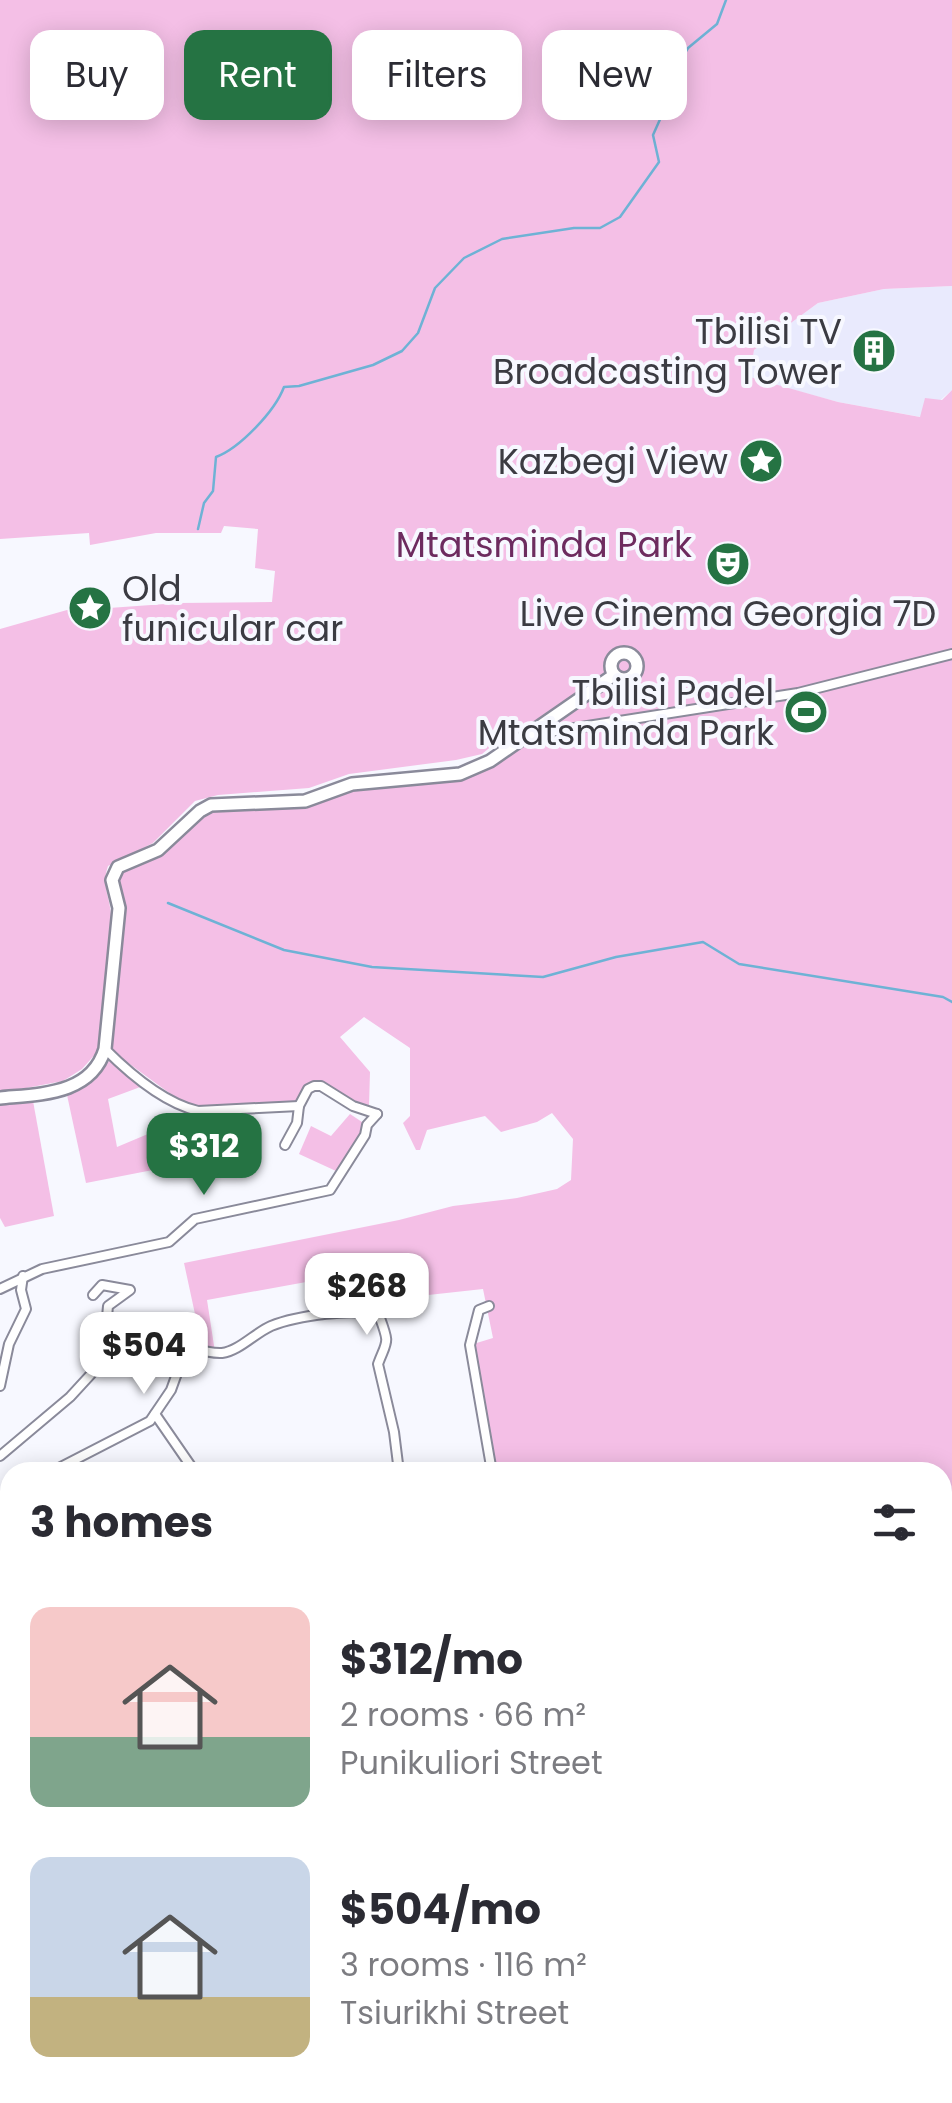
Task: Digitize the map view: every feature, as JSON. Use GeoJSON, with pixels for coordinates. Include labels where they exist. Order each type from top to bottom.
{"type":"FeatureCollection","features":[{"type":"Feature","properties":{"kind":"street"},"geometry":{"type":"LineString","coordinates":[[528,736],[798,693],[952,654]]}},
{"type":"Feature","properties":{"kind":"street"},"geometry":{"type":"LineString","coordinates":[[0,1098],[66,1090],[87,1078],[101,1062],[119,908],[112,880],[118,867],[158,850],[200,810],[211,805],[305,802],[352,784],[460,774],[528,736],[614,675]]}},
{"type":"Feature","properties":{"kind":"street"},"geometry":{"type":"LineString","coordinates":[[105,1049],[120,1064],[184,1108],[198,1111],[298,1106]]}},
{"type":"Feature","properties":{"kind":"street"},"geometry":{"type":"LineString","coordinates":[[0,1288],[42,1269],[169,1242],[195,1219],[330,1190],[367,1125],[378,1116],[318,1085],[308,1089],[298,1106],[297,1123],[285,1145]]}},
{"type":"Feature","properties":{"kind":"street"},"geometry":{"type":"LineString","coordinates":[[0,1386],[9,1344],[26,1308],[22,1276]]}},
{"type":"Feature","properties":{"kind":"street"},"geometry":{"type":"LineString","coordinates":[[0,1456],[70,1397],[100,1361],[108,1306],[130,1290],[102,1285],[93,1295]]}},
{"type":"Feature","properties":{"kind":"street"},"geometry":{"type":"LineString","coordinates":[[489,1306],[478,1310],[470,1345],[490,1462]]}},
{"type":"Feature","properties":{"kind":"street"},"geometry":{"type":"LineString","coordinates":[[70,1462],[150,1421],[172,1390],[184,1354],[190,1350],[227,1352],[274,1324],[318,1314],[376,1314],[388,1345],[378,1364],[398,1462]]}},
{"type":"Feature","properties":{"kind":"street"},"geometry":{"type":"LineString","coordinates":[[155,1414],[188,1462]]}},
{"type":"Feature","properties":{"kind":"shaded area"},"geometry":{"type":"Polygon","coordinates":[[[952,286],[952,390],[921,417],[838,402],[750,378],[754,350],[818,303],[884,289],[952,286]]]}},
{"type":"Feature","properties":{"kind":"green space","name":"Mtatsminda Park"},"geometry":{"type":"Polygon","coordinates":[[[0,0],[952,0],[952,286],[884,289],[818,303],[754,350],[750,377],[838,402],[920,417],[925,398],[942,400],[952,390],[952,1462],[490,1462],[470,1345],[493,1338],[483,1289],[419,1296],[383,1268],[207,1300],[215,1352],[164,1354],[127,1337],[127,1324],[136,1312],[161,1321],[195,1314],[184,1263],[453,1206],[557,1189],[571,1180],[573,1139],[552,1113],[537,1122],[501,1132],[485,1116],[427,1130],[420,1150],[416,1150],[403,1123],[410,1116],[410,1048],[364,1017],[340,1037],[370,1072],[369,1106],[316,1081],[306,1086],[297,1103],[196,1107],[183,1103],[109,1049],[125,909],[121,873],[166,853],[181,833],[219,807],[312,805],[351,788],[433,781],[529,742],[544,741],[531,722],[510,731],[482,754],[349,774],[309,788],[218,795],[195,801],[153,843],[108,866],[106,885],[111,916],[105,1027],[99,1050],[82,1069],[63,1081],[0,1093],[0,629],[107,603],[109,608],[272,602],[275,571],[255,568],[258,529],[224,526],[221,533],[156,533],[90,545],[89,533],[0,539],[0,0]]]}},
{"type":"Feature","properties":{"kind":"green space"},"geometry":{"type":"Polygon","coordinates":[[[111,1059],[143,1086],[108,1099],[117,1147],[155,1131],[163,1168],[86,1183],[67,1095],[90,1083],[111,1059]]]}},
{"type":"Feature","properties":{"kind":"green space"},"geometry":{"type":"Polygon","coordinates":[[[33,1101],[54,1216],[5,1227],[0,1218],[0,1104],[33,1101]]]}},
{"type":"Feature","properties":{"kind":"green space"},"geometry":{"type":"Polygon","coordinates":[[[350,1114],[362,1122],[361,1135],[336,1171],[299,1154],[311,1126],[331,1136],[350,1114]]]}},
{"type":"Feature","properties":{"kind":"waterway"},"geometry":{"type":"LineString","coordinates":[[198,529],[204,503],[213,491],[216,457],[256,428],[284,387],[373,365],[402,351],[418,333],[435,288],[464,258],[502,239],[600,228],[620,217],[659,162],[653,135],[680,61],[688,48],[717,24],[726,0]]}},
{"type":"Feature","properties":{"kind":"waterway"},"geometry":{"type":"LineString","coordinates":[[168,903],[284,950],[372,967],[543,977],[616,957],[703,942],[739,964],[943,997],[952,1002]]}},
{"type":"Feature","properties":{"kind":"place","name":"Tbilisi TV Broadcasting Tower"},"geometry":{"type":"Point","coordinates":[874,351]}},
{"type":"Feature","properties":{"kind":"place","name":"Kazbegi View"},"geometry":{"type":"Point","coordinates":[761,461]}},
{"type":"Feature","properties":{"kind":"place","name":"Live Cinema Georgia 7D"},"geometry":{"type":"Point","coordinates":[728,564]}},
{"type":"Feature","properties":{"kind":"place","name":"Old funicular car"},"geometry":{"type":"Point","coordinates":[90,608]}},
{"type":"Feature","properties":{"kind":"place","name":"Tbilisi Padel Mtatsminda Park"},"geometry":{"type":"Point","coordinates":[806,712]}}]}
